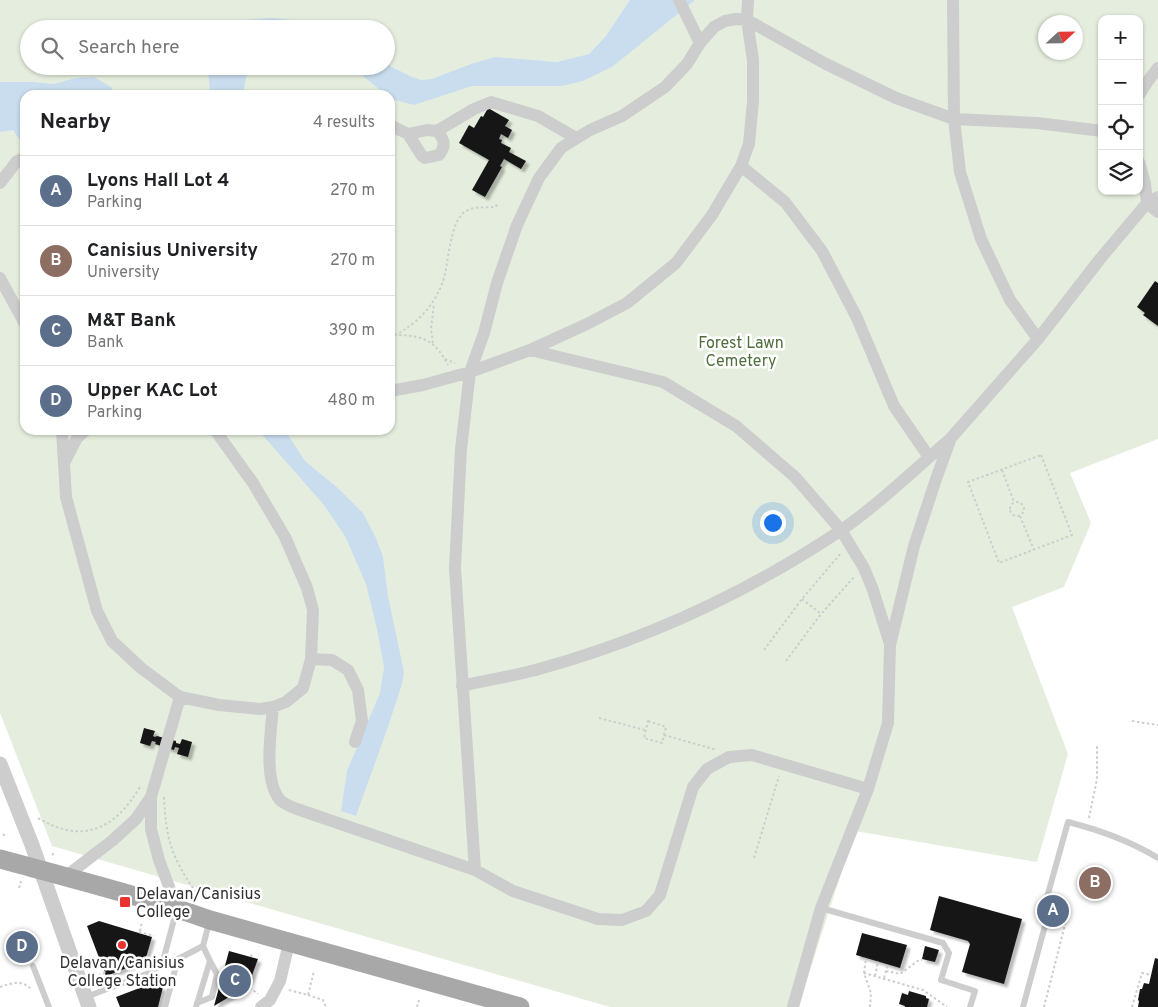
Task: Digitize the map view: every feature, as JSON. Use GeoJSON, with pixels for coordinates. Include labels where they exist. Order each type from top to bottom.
{"type":"FeatureCollection","features":[{"type":"Feature","properties":{"kind":"main road"},"geometry":{"type":"LineString","coordinates":[[0,859],[177,908],[210,920],[289,943],[520,1007]]}},
{"type":"Feature","properties":{"kind":"street"},"geometry":{"type":"LineString","coordinates":[[679,0],[700,43]]}},
{"type":"Feature","properties":{"kind":"street"},"geometry":{"type":"LineString","coordinates":[[395,390],[423,385],[470,372],[530,350],[627,303],[676,263],[712,215],[741,166],[749,144],[754,60],[747,20],[748,0]]}},
{"type":"Feature","properties":{"kind":"street"},"geometry":{"type":"LineString","coordinates":[[953,0],[954,119],[960,172],[981,239],[1010,300],[1038,339]]}},
{"type":"Feature","properties":{"kind":"street"},"geometry":{"type":"LineString","coordinates":[[475,870],[455,568],[461,449],[470,372],[484,333],[497,283],[517,224],[540,178],[560,148],[590,130],[622,116],[666,87],[714,27],[724,21],[736,19],[747,20],[826,64],[896,98],[954,119],[1037,123],[1098,131]]}},
{"type":"Feature","properties":{"kind":"street"},"geometry":{"type":"LineString","coordinates":[[1143,89],[1158,68]]}},
{"type":"Feature","properties":{"kind":"street"},"geometry":{"type":"LineString","coordinates":[[437,132],[474,109],[491,102],[538,116],[576,138]]}},
{"type":"Feature","properties":{"kind":"street"},"geometry":{"type":"LineString","coordinates":[[395,128],[408,134],[422,156],[428,159],[440,156],[445,144],[437,132],[427,130],[408,134]]}},
{"type":"Feature","properties":{"kind":"street"},"geometry":{"type":"LineString","coordinates":[[0,183],[17,161],[20,160]]}},
{"type":"Feature","properties":{"kind":"street"},"geometry":{"type":"LineString","coordinates":[[741,166],[785,202],[822,251],[857,318],[894,406],[929,457]]}},
{"type":"Feature","properties":{"kind":"street"},"geometry":{"type":"LineString","coordinates":[[1143,176],[1158,212]]}},
{"type":"Feature","properties":{"kind":"street"},"geometry":{"type":"LineString","coordinates":[[462,686],[539,669],[640,636],[753,583],[841,530],[951,438],[1038,339],[1100,259],[1152,200]]}},
{"type":"Feature","properties":{"kind":"street"},"geometry":{"type":"LineString","coordinates":[[0,278],[20,315]]}},
{"type":"Feature","properties":{"kind":"street"},"geometry":{"type":"LineString","coordinates":[[530,350],[663,382],[736,426],[796,477],[841,530],[864,568],[874,590],[890,645]]}},
{"type":"Feature","properties":{"kind":"street"},"geometry":{"type":"LineString","coordinates":[[62,435],[63,464],[68,506],[97,611],[112,641],[141,668],[180,697],[260,709],[272,708],[286,702],[303,688],[311,659],[313,610],[307,588],[280,529],[253,483],[219,435]]}},
{"type":"Feature","properties":{"kind":"street"},"geometry":{"type":"LineString","coordinates":[[63,464],[80,435]]}},
{"type":"Feature","properties":{"kind":"street"},"geometry":{"type":"LineString","coordinates":[[793,1007],[821,908],[868,789],[888,723],[890,645],[914,546],[951,438]]}},
{"type":"Feature","properties":{"kind":"street"},"geometry":{"type":"LineString","coordinates":[[311,659],[332,660],[348,670],[358,690],[362,721],[355,742]]}},
{"type":"Feature","properties":{"kind":"street"},"geometry":{"type":"LineString","coordinates":[[177,908],[159,860],[151,829],[151,797],[180,697]]}},
{"type":"Feature","properties":{"kind":"street"},"geometry":{"type":"LineString","coordinates":[[272,708],[271,782],[280,801],[313,815],[475,870],[513,891],[598,920],[622,920],[646,911],[660,895],[693,787],[707,770],[729,757],[752,755],[868,789]]}},
{"type":"Feature","properties":{"kind":"street"},"geometry":{"type":"LineString","coordinates":[[0,764],[87,1002]]}},
{"type":"Feature","properties":{"kind":"street"},"geometry":{"type":"LineString","coordinates":[[65,877],[136,819],[151,797]]}},
{"type":"Feature","properties":{"kind":"street"},"geometry":{"type":"LineString","coordinates":[[264,1004],[277,987],[289,943]]}},
{"type":"Feature","properties":{"kind":"lane"},"geometry":{"type":"LineString","coordinates":[[1023,1007],[1049,912],[1046,901],[1068,822],[1137,845],[1158,858]]}},
{"type":"Feature","properties":{"kind":"lane"},"geometry":{"type":"LineString","coordinates":[[87,1002],[157,968],[163,961],[177,908]]}},
{"type":"Feature","properties":{"kind":"lane"},"geometry":{"type":"LineString","coordinates":[[821,908],[943,942],[949,953],[941,980],[975,991],[970,1007]]}},
{"type":"Feature","properties":{"kind":"lane"},"geometry":{"type":"LineString","coordinates":[[197,1005],[212,997],[217,974],[203,946],[210,920]]}},
{"type":"Feature","properties":{"kind":"lane"},"geometry":{"type":"LineString","coordinates":[[165,1007],[178,959],[203,946]]}},
{"type":"Feature","properties":{"kind":"lane"},"geometry":{"type":"LineString","coordinates":[[197,1005],[210,961]]}},
{"type":"Feature","properties":{"kind":"lane"},"geometry":{"type":"LineString","coordinates":[[33,966],[49,1007]]}},
{"type":"Feature","properties":{"kind":"path"},"geometry":{"type":"LineString","coordinates":[[396,335],[403,332],[426,312],[434,300],[446,271],[455,224],[467,210],[495,208],[499,203]]}},
{"type":"Feature","properties":{"kind":"path"},"geometry":{"type":"LineString","coordinates":[[433,344],[432,314],[434,300]]}},
{"type":"Feature","properties":{"kind":"path"},"geometry":{"type":"LineString","coordinates":[[396,335],[425,338],[442,354],[453,377]]}},
{"type":"Feature","properties":{"kind":"path"},"geometry":{"type":"LineString","coordinates":[[1041,455],[1072,535],[1034,550],[999,563],[968,482],[1041,455]]}},
{"type":"Feature","properties":{"kind":"path"},"geometry":{"type":"LineString","coordinates":[[1002,470],[1015,503]]}},
{"type":"Feature","properties":{"kind":"path"},"geometry":{"type":"LineString","coordinates":[[1015,503],[1023,506],[1023,512],[1020,516]]}},
{"type":"Feature","properties":{"kind":"path"},"geometry":{"type":"LineString","coordinates":[[1015,503],[1011,506],[1011,511],[1013,515],[1020,516]]}},
{"type":"Feature","properties":{"kind":"path"},"geometry":{"type":"LineString","coordinates":[[1020,516],[1034,550]]}},
{"type":"Feature","properties":{"kind":"path"},"geometry":{"type":"LineString","coordinates":[[764,650],[827,568],[850,545]]}},
{"type":"Feature","properties":{"kind":"path"},"geometry":{"type":"LineString","coordinates":[[786,661],[820,614],[864,568]]}},
{"type":"Feature","properties":{"kind":"path"},"geometry":{"type":"LineString","coordinates":[[802,599],[820,614]]}},
{"type":"Feature","properties":{"kind":"path"},"geometry":{"type":"LineString","coordinates":[[599,718],[646,730]]}},
{"type":"Feature","properties":{"kind":"path"},"geometry":{"type":"LineString","coordinates":[[1132,721],[1158,725]]}},
{"type":"Feature","properties":{"kind":"path"},"geometry":{"type":"LineString","coordinates":[[648,722],[666,726],[662,743],[644,738],[646,730],[648,722]]}},
{"type":"Feature","properties":{"kind":"path"},"geometry":{"type":"LineString","coordinates":[[664,735],[720,751],[729,757]]}},
{"type":"Feature","properties":{"kind":"path"},"geometry":{"type":"LineString","coordinates":[[1088,821],[1097,779],[1097,745]]}},
{"type":"Feature","properties":{"kind":"path"},"geometry":{"type":"LineString","coordinates":[[754,858],[783,764]]}},
{"type":"Feature","properties":{"kind":"path"},"geometry":{"type":"LineString","coordinates":[[38,818],[52,826],[66,830],[87,831],[104,827],[130,804],[143,781]]}},
{"type":"Feature","properties":{"kind":"path"},"geometry":{"type":"LineString","coordinates":[[164,797],[170,846],[179,867],[195,891]]}},
{"type":"Feature","properties":{"kind":"path"},"geometry":{"type":"LineString","coordinates":[[3,834],[6,837]]}},
{"type":"Feature","properties":{"kind":"path"},"geometry":{"type":"LineString","coordinates":[[52,855],[55,852]]}},
{"type":"Feature","properties":{"kind":"path"},"geometry":{"type":"LineString","coordinates":[[19,888],[21,880]]}},
{"type":"Feature","properties":{"kind":"path"},"geometry":{"type":"LineString","coordinates":[[1044,1007],[1069,909]]}},
{"type":"Feature","properties":{"kind":"path"},"geometry":{"type":"LineString","coordinates":[[142,922],[139,932],[154,936]]}},
{"type":"Feature","properties":{"kind":"path"},"geometry":{"type":"LineString","coordinates":[[251,957],[252,953]]}},
{"type":"Feature","properties":{"kind":"path"},"geometry":{"type":"LineString","coordinates":[[866,958],[864,973],[870,993],[870,1007]]}},
{"type":"Feature","properties":{"kind":"path"},"geometry":{"type":"LineString","coordinates":[[886,971],[900,974],[919,960],[922,960]]}},
{"type":"Feature","properties":{"kind":"path"},"geometry":{"type":"LineString","coordinates":[[875,976],[878,961]]}},
{"type":"Feature","properties":{"kind":"path"},"geometry":{"type":"LineString","coordinates":[[91,966],[101,962],[105,973],[99,975],[94,972]]}},
{"type":"Feature","properties":{"kind":"path"},"geometry":{"type":"LineString","coordinates":[[884,978],[888,964]]}},
{"type":"Feature","properties":{"kind":"path"},"geometry":{"type":"LineString","coordinates":[[308,995],[314,970]]}},
{"type":"Feature","properties":{"kind":"path"},"geometry":{"type":"LineString","coordinates":[[864,973],[923,990],[947,1007]]}},
{"type":"Feature","properties":{"kind":"path"},"geometry":{"type":"LineString","coordinates":[[1132,1007],[1142,973],[1151,975]]}},
{"type":"Feature","properties":{"kind":"path"},"geometry":{"type":"LineString","coordinates":[[0,987],[13,982],[26,984],[34,993]]}},
{"type":"Feature","properties":{"kind":"path"},"geometry":{"type":"LineString","coordinates":[[246,984],[264,1004]]}},
{"type":"Feature","properties":{"kind":"path"},"geometry":{"type":"LineString","coordinates":[[277,987],[324,1000],[326,1007]]}},
{"type":"Feature","properties":{"kind":"path"},"geometry":{"type":"LineString","coordinates":[[417,1007],[419,1000]]}},
{"type":"Feature","properties":{"kind":"green space","name":"Forest Lawn Cemetery"},"geometry":{"type":"Polygon","coordinates":[[[0,0],[1158,0],[1158,439],[1070,473],[1091,523],[1064,587],[1012,607],[1068,754],[1037,862],[855,831],[798,1007],[610,1007],[52,846],[0,713],[0,0]]]}},
{"type":"Feature","properties":{"kind":"water"},"geometry":{"type":"Polygon","coordinates":[[[630,0],[695,0],[612,67],[583,81],[562,86],[472,86],[414,105],[395,100],[395,90],[380,90],[362,75],[395,75],[395,68],[421,80],[432,79],[495,57],[557,62],[589,54],[606,36],[630,0]]]}},
{"type":"Feature","properties":{"kind":"water"},"geometry":{"type":"Polygon","coordinates":[[[272,18],[291,20],[246,20],[272,18]]]}},
{"type":"Feature","properties":{"kind":"water"},"geometry":{"type":"Polygon","coordinates":[[[209,75],[246,75],[244,90],[210,90],[209,75]]]}},
{"type":"Feature","properties":{"kind":"water"},"geometry":{"type":"Polygon","coordinates":[[[94,77],[113,90],[20,90],[20,140],[13,130],[0,132],[0,82],[54,84],[76,78],[94,77]]]}},
{"type":"Feature","properties":{"kind":"water"},"geometry":{"type":"Polygon","coordinates":[[[262,435],[288,435],[305,461],[339,489],[363,513],[383,557],[388,596],[404,672],[388,727],[356,816],[341,811],[347,771],[380,693],[384,667],[366,584],[345,536],[324,505],[262,435]]]}},
{"type":"Feature","properties":{"kind":"building"},"geometry":{"type":"Polygon","coordinates":[[[488,108],[509,120],[505,126],[512,130],[508,138],[501,134],[499,139],[502,140],[501,143],[511,148],[509,152],[526,161],[521,169],[504,159],[500,166],[502,167],[485,197],[472,190],[489,160],[459,143],[469,125],[474,128],[488,108]]]}},
{"type":"Feature","properties":{"kind":"building"},"geometry":{"type":"Polygon","coordinates":[[[1155,281],[1158,283],[1158,326],[1143,315],[1145,313],[1137,307],[1155,281]]]}},
{"type":"Feature","properties":{"kind":"building"},"geometry":{"type":"Polygon","coordinates":[[[144,728],[155,731],[153,736],[155,737],[176,741],[176,743],[180,744],[182,739],[192,742],[188,757],[177,754],[179,748],[175,747],[174,750],[155,744],[156,742],[152,741],[150,746],[140,743],[144,728]]]}},
{"type":"Feature","properties":{"kind":"building"},"geometry":{"type":"Polygon","coordinates":[[[939,896],[1022,919],[1004,984],[962,972],[970,944],[968,941],[930,930],[939,896]]]}},
{"type":"Feature","properties":{"kind":"building","name":"Delavan/Canisius College Station"},"geometry":{"type":"Polygon","coordinates":[[[99,921],[152,937],[145,961],[106,976],[87,926],[99,921]]]}},
{"type":"Feature","properties":{"kind":"building"},"geometry":{"type":"Polygon","coordinates":[[[862,933],[907,945],[900,968],[856,955],[862,933]]]}},
{"type":"Feature","properties":{"kind":"building"},"geometry":{"type":"Polygon","coordinates":[[[925,946],[939,950],[935,962],[922,959],[925,946]]]}},
{"type":"Feature","properties":{"kind":"building"},"geometry":{"type":"Polygon","coordinates":[[[229,951],[258,959],[251,978],[241,990],[214,1006],[229,951]]]}},
{"type":"Feature","properties":{"kind":"building"},"geometry":{"type":"Polygon","coordinates":[[[1155,958],[1158,959],[1158,1007],[1138,1007],[1140,989],[1142,989],[1144,983],[1149,984],[1155,958]]]}},
{"type":"Feature","properties":{"kind":"building"},"geometry":{"type":"Polygon","coordinates":[[[150,984],[163,987],[158,1007],[120,1007],[116,997],[150,984]]]}},
{"type":"Feature","properties":{"kind":"building"},"geometry":{"type":"Polygon","coordinates":[[[909,991],[926,996],[929,999],[927,1007],[905,1007],[899,1004],[902,993],[908,995],[909,991]]]}},
{"type":"Feature","properties":{"kind":"place","name":"Canisius University"},"geometry":{"type":"Point","coordinates":[1095,883]}},
{"type":"Feature","properties":{"kind":"place","name":"Delavan/Canisius College"},"geometry":{"type":"Point","coordinates":[125,902]}},
{"type":"Feature","properties":{"kind":"place","name":"Lyons Hall Lot 4"},"geometry":{"type":"Point","coordinates":[1053,911]}},
{"type":"Feature","properties":{"kind":"place","name":"Delavan/Canisius College Station"},"geometry":{"type":"Point","coordinates":[122,945]}},
{"type":"Feature","properties":{"kind":"place","name":"Upper KAC Lot"},"geometry":{"type":"Point","coordinates":[22,947]}},
{"type":"Feature","properties":{"kind":"place","name":"M&T Bank"},"geometry":{"type":"Point","coordinates":[235,981]}}]}
